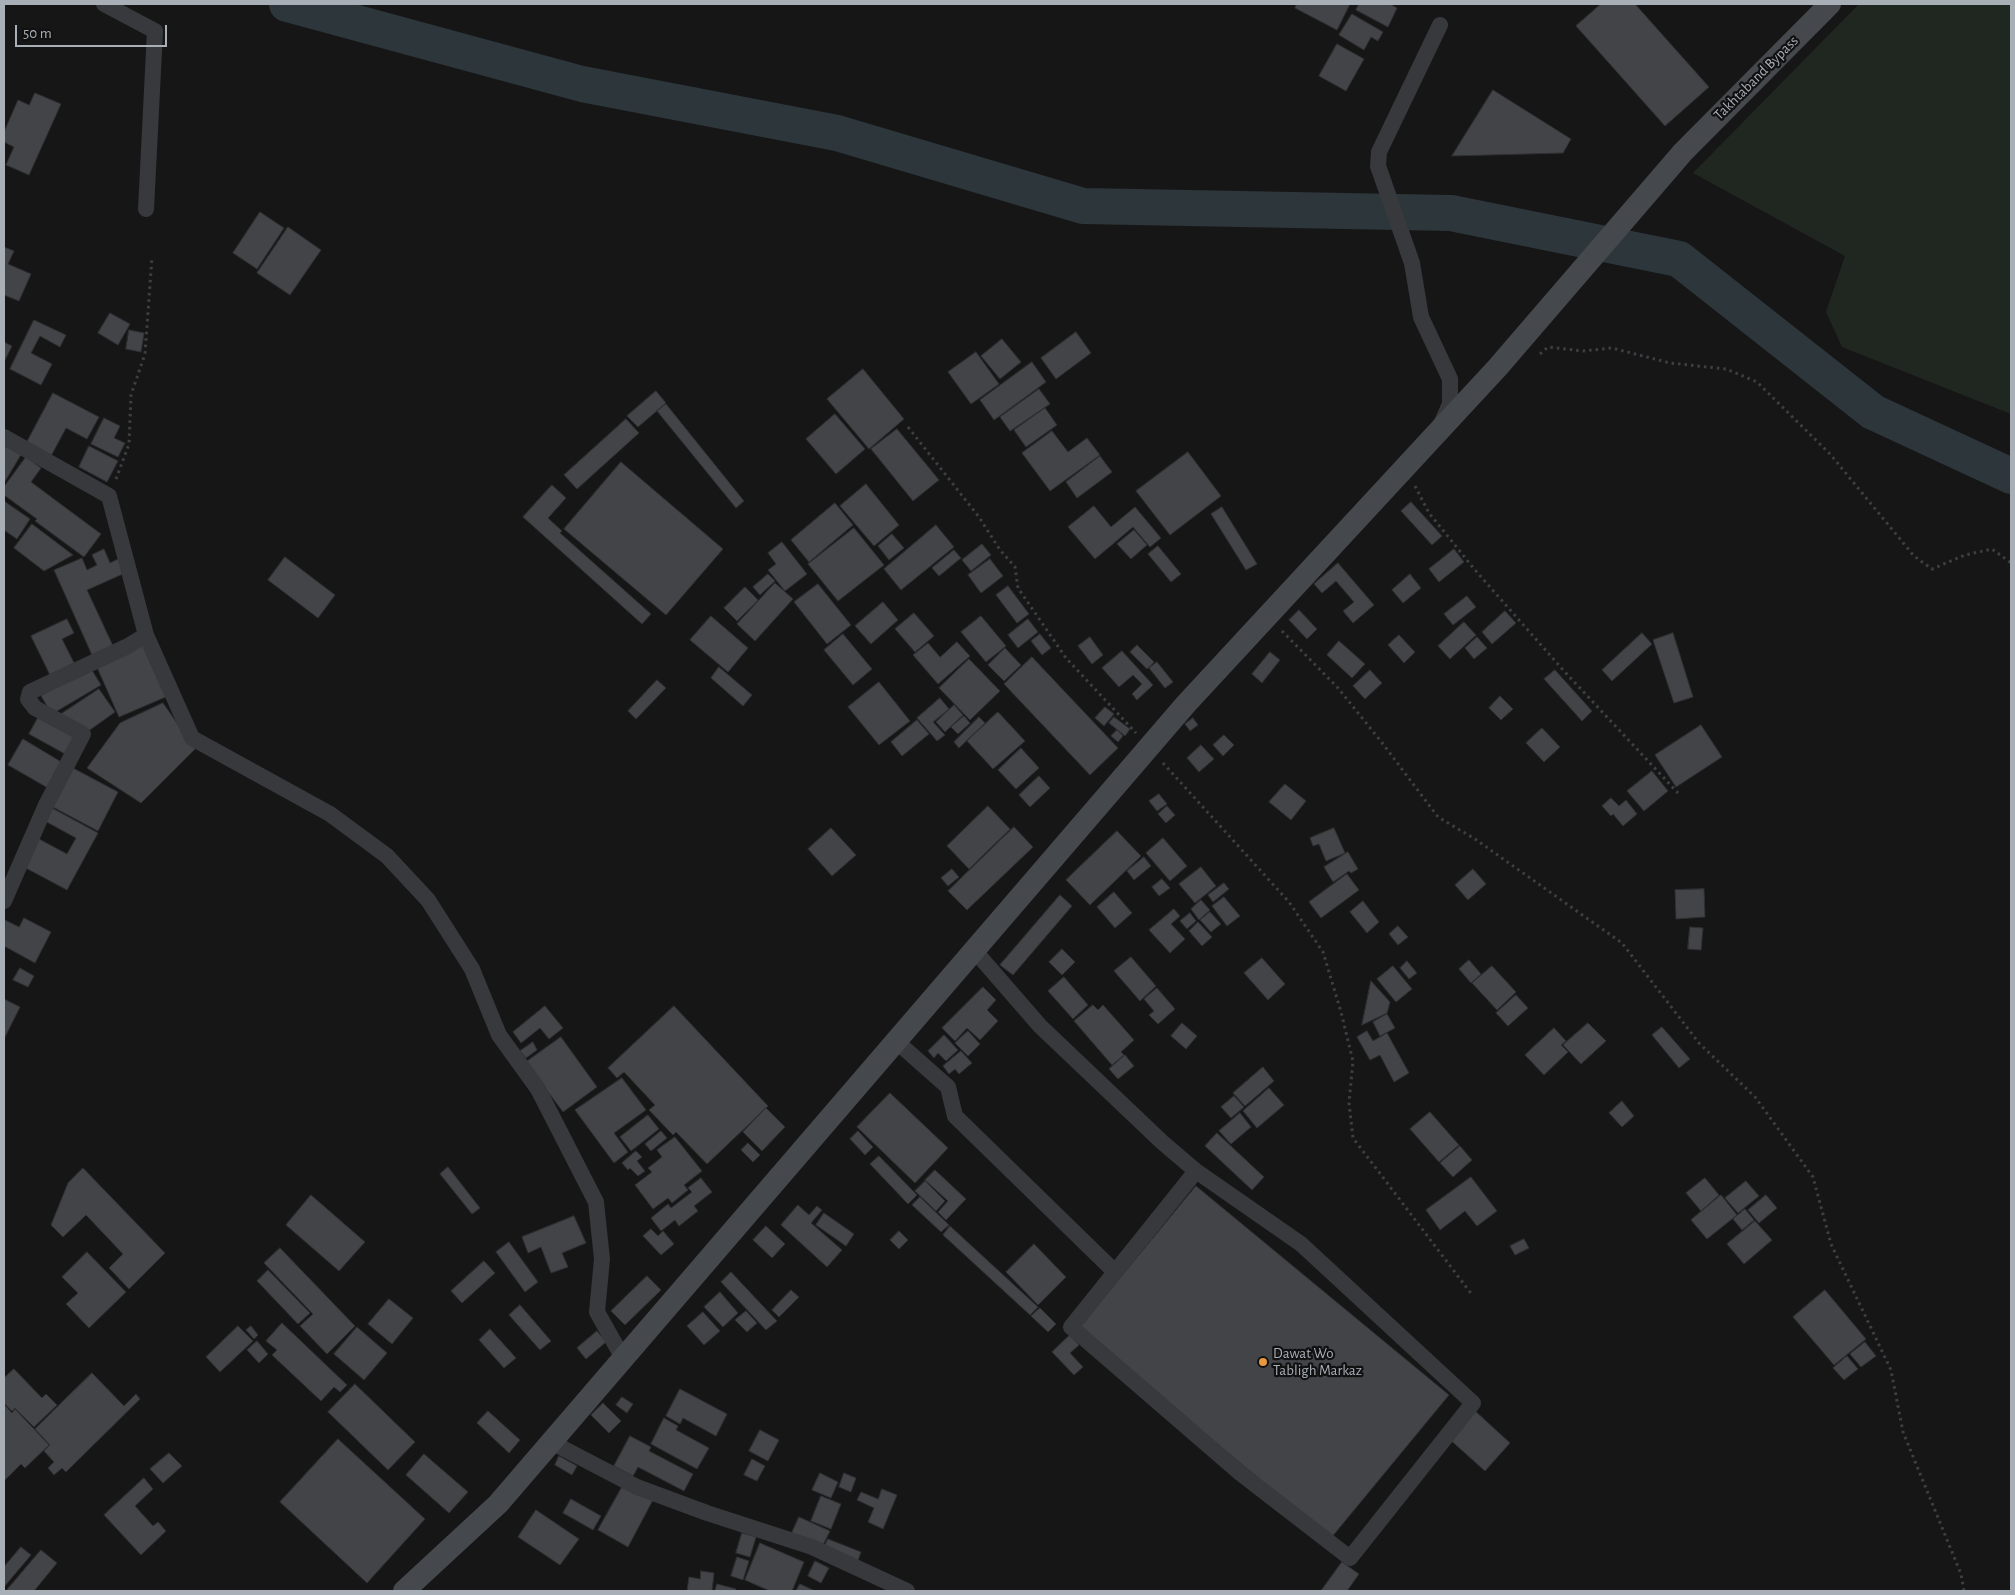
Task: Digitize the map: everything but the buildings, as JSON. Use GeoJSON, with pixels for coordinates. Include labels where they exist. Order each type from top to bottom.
{"type":"FeatureCollection","features":[{"type":"Feature","properties":{"kind":"main road","name":"Takhtaband Bypass"},"geometry":{"type":"LineString","coordinates":[[404,1591],[498,1504],[1149,747],[1498,367],[1683,152],[1830,4]]}},
{"type":"Feature","properties":{"kind":"street"},"geometry":{"type":"LineString","coordinates":[[104,4],[155,31],[146,209]]}},
{"type":"Feature","properties":{"kind":"street"},"geometry":{"type":"LineString","coordinates":[[1438,432],[1450,404],[1450,379],[1421,317],[1412,263],[1378,166],[1379,152],[1440,25]]}},
{"type":"Feature","properties":{"kind":"street"},"geometry":{"type":"LineString","coordinates":[[4,437],[109,496],[146,635],[192,738],[330,814],[387,856],[428,900],[472,969],[499,1036],[538,1089],[596,1202],[602,1259],[597,1312],[623,1358]]}},
{"type":"Feature","properties":{"kind":"street"},"geometry":{"type":"LineString","coordinates":[[4,901],[46,805],[83,734],[35,708],[28,699],[30,692],[128,646],[146,635]]}},
{"type":"Feature","properties":{"kind":"street"},"geometry":{"type":"LineString","coordinates":[[974,950],[1040,1026],[1162,1142],[1196,1171],[1302,1244],[1473,1403],[1350,1558],[1240,1473],[1071,1326],[1196,1171]]}},
{"type":"Feature","properties":{"kind":"street"},"geometry":{"type":"LineString","coordinates":[[896,1041],[948,1087],[954,1116],[1116,1272]]}},
{"type":"Feature","properties":{"kind":"street"},"geometry":{"type":"LineString","coordinates":[[551,1442],[637,1487],[707,1513],[812,1547],[907,1591]]}},
{"type":"Feature","properties":{"kind":"path"},"geometry":{"type":"LineString","coordinates":[[109,496],[129,444],[131,395],[145,354],[152,257]]}},
{"type":"Feature","properties":{"kind":"path"},"geometry":{"type":"LineString","coordinates":[[1536,358],[1548,347],[1559,350],[1582,351],[1612,348],[1670,363],[1726,369],[1757,382],[1830,454],[1914,556],[1932,569],[1965,555],[1992,549],[2011,563]]}},
{"type":"Feature","properties":{"kind":"path"},"geometry":{"type":"LineString","coordinates":[[908,427],[978,517],[1000,550],[1015,567],[1018,588],[1066,658],[1289,902],[1323,952],[1353,1061],[1348,1103],[1353,1138],[1473,1296]]}},
{"type":"Feature","properties":{"kind":"path"},"geometry":{"type":"LineString","coordinates":[[1406,467],[1429,513],[1475,570],[1564,671],[1678,793]]}},
{"type":"Feature","properties":{"kind":"path"},"geometry":{"type":"LineString","coordinates":[[1267,617],[1338,688],[1438,817],[1475,839],[1622,943],[1699,1043],[1755,1097],[1813,1178],[1831,1244],[1890,1370],[1903,1432],[1962,1574],[1964,1591]]}},
{"type":"Feature","properties":{"kind":"shaded area"},"geometry":{"type":"Polygon","coordinates":[[[1859,4],[2011,4],[2011,414],[1842,347],[1826,312],[1845,256],[1693,173],[1859,4]]]}},
{"type":"Feature","properties":{"kind":"waterway"},"geometry":{"type":"LineString","coordinates":[[287,4],[582,84],[837,133],[1083,206],[1451,213],[1679,259],[1873,412],[2011,476]]}},
{"type":"Feature","properties":{"kind":"place","name":"Dawat Wo Tabligh Markaz"},"geometry":{"type":"Point","coordinates":[1263,1362]}}]}
